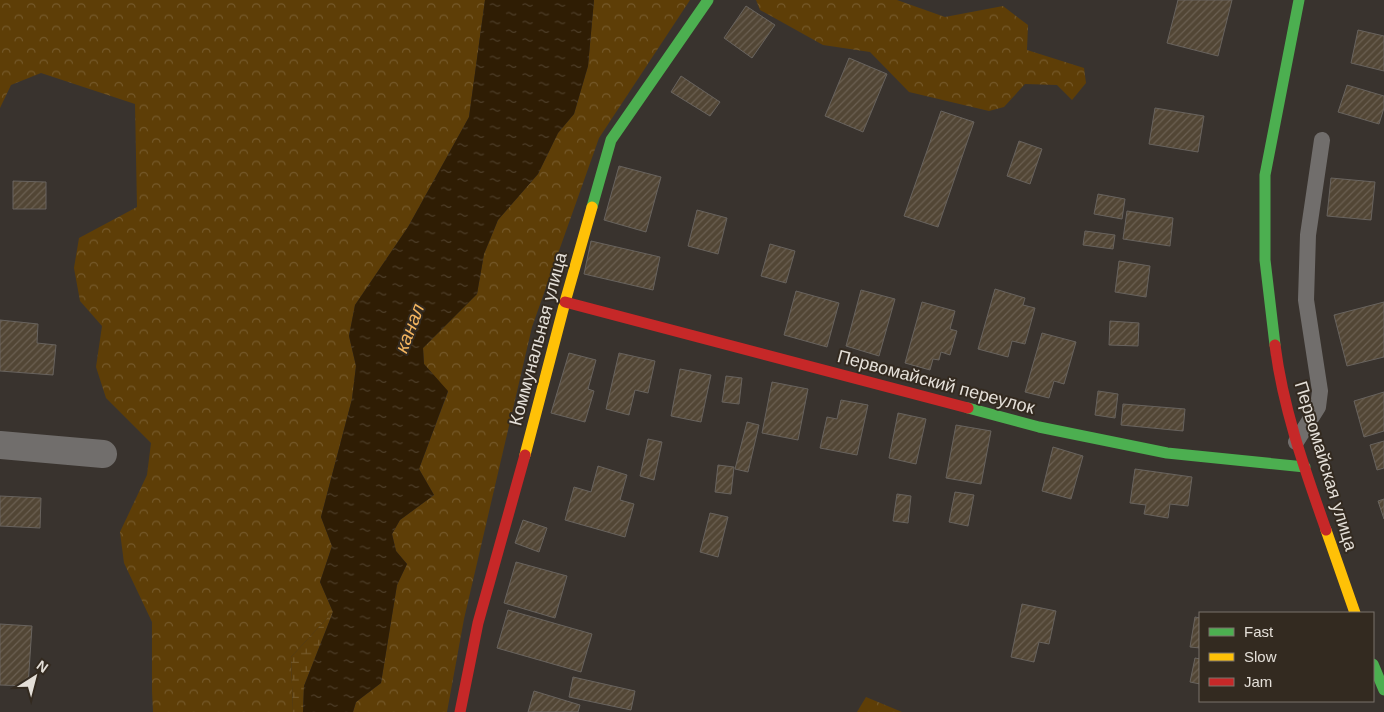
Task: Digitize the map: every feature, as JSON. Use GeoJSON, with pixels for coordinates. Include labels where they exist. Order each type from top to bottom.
{"type":"FeatureCollection","features":[{"type":"Feature","properties":{"kind":"street","name":"Коммунальная улица"},"geometry":{"type":"LineString","coordinates":[[460,712],[478,623],[611,140],[708,0]]}},
{"type":"Feature","properties":{"kind":"street","name":"Первомайская улица"},"geometry":{"type":"LineString","coordinates":[[1299,0],[1265,175],[1266,270],[1278,367],[1296,442],[1354,612]]}},
{"type":"Feature","properties":{"kind":"street","name":"Первомайский переулок"},"geometry":{"type":"LineString","coordinates":[[565,302],[1039,427],[1167,453],[1305,467]]}},
{"type":"Feature","properties":{"kind":"street"},"geometry":{"type":"LineString","coordinates":[[0,445],[103,454]]}},
{"type":"Feature","properties":{"kind":"street"},"geometry":{"type":"LineString","coordinates":[[1374,666],[1384,690]]}},
{"type":"Feature","properties":{"kind":"lane"},"geometry":{"type":"LineString","coordinates":[[1296,442],[1318,406],[1320,391],[1306,300],[1308,235],[1322,140]]}},
{"type":"Feature","properties":{"kind":"green space"},"geometry":{"type":"Polygon","coordinates":[[[0,0],[485,0],[469,117],[408,227],[355,305],[349,336],[356,366],[352,399],[321,517],[332,546],[320,582],[333,612],[291,657],[293,712],[153,712],[152,622],[124,563],[120,532],[147,475],[151,443],[106,398],[96,367],[102,326],[80,301],[74,268],[79,238],[137,207],[135,104],[41,73],[11,85],[0,108],[0,0]]]}},
{"type":"Feature","properties":{"kind":"green space"},"geometry":{"type":"Polygon","coordinates":[[[594,0],[690,0],[599,138],[532,327],[464,619],[447,712],[353,712],[356,702],[381,683],[397,585],[407,564],[396,551],[392,534],[400,520],[434,495],[419,469],[448,392],[424,364],[423,348],[477,294],[484,254],[498,220],[538,174],[558,133],[574,114],[588,66],[594,0]]]}},
{"type":"Feature","properties":{"kind":"green space"},"geometry":{"type":"Polygon","coordinates":[[[756,0],[897,0],[945,17],[1003,6],[1028,25],[1027,50],[1084,68],[1086,83],[1072,100],[1057,85],[1025,84],[1004,107],[989,111],[909,92],[870,52],[823,45],[760,10],[756,0]]]}},
{"type":"Feature","properties":{"kind":"green space"},"geometry":{"type":"Polygon","coordinates":[[[333,612],[304,686],[303,712],[293,712],[291,657],[333,612]]]}},
{"type":"Feature","properties":{"kind":"green space"},"geometry":{"type":"Polygon","coordinates":[[[866,697],[902,712],[857,712],[866,697]]]}},
{"type":"Feature","properties":{"kind":"water","name":"канал"},"geometry":{"type":"Polygon","coordinates":[[[485,0],[594,0],[588,66],[574,114],[558,133],[538,174],[498,220],[484,254],[477,294],[423,348],[424,364],[448,391],[419,469],[434,495],[400,520],[392,534],[396,551],[407,564],[397,585],[381,683],[356,702],[353,712],[303,712],[304,686],[333,612],[320,582],[332,546],[321,517],[352,399],[356,366],[349,336],[355,305],[408,227],[469,117],[485,0]]]}},
{"type":"Feature","properties":{"kind":"building"},"geometry":{"type":"Polygon","coordinates":[[[1178,0],[1232,0],[1218,56],[1167,43],[1178,0]]]}},
{"type":"Feature","properties":{"kind":"building"},"geometry":{"type":"Polygon","coordinates":[[[746,6],[775,25],[752,58],[724,38],[746,6]]]}},
{"type":"Feature","properties":{"kind":"building"},"geometry":{"type":"Polygon","coordinates":[[[1358,30],[1384,36],[1384,71],[1351,63],[1358,30]]]}},
{"type":"Feature","properties":{"kind":"building"},"geometry":{"type":"Polygon","coordinates":[[[849,58],[887,74],[863,132],[825,116],[849,58]]]}},
{"type":"Feature","properties":{"kind":"building"},"geometry":{"type":"Polygon","coordinates":[[[681,76],[720,102],[710,116],[671,92],[681,76]]]}},
{"type":"Feature","properties":{"kind":"building"},"geometry":{"type":"Polygon","coordinates":[[[1347,85],[1384,96],[1384,108],[1379,124],[1338,112],[1347,85]]]}},
{"type":"Feature","properties":{"kind":"building"},"geometry":{"type":"Polygon","coordinates":[[[1155,108],[1204,116],[1198,152],[1149,144],[1155,108]]]}},
{"type":"Feature","properties":{"kind":"building"},"geometry":{"type":"Polygon","coordinates":[[[941,111],[974,122],[938,227],[904,216],[941,111]]]}},
{"type":"Feature","properties":{"kind":"building"},"geometry":{"type":"Polygon","coordinates":[[[1019,141],[1042,149],[1030,184],[1007,176],[1019,141]]]}},
{"type":"Feature","properties":{"kind":"building"},"geometry":{"type":"Polygon","coordinates":[[[619,166],[661,177],[646,232],[604,220],[619,166]]]}},
{"type":"Feature","properties":{"kind":"building"},"geometry":{"type":"Polygon","coordinates":[[[1331,178],[1375,182],[1371,220],[1327,216],[1331,178]]]}},
{"type":"Feature","properties":{"kind":"building"},"geometry":{"type":"Polygon","coordinates":[[[13,181],[46,182],[46,209],[13,209],[13,181]]]}},
{"type":"Feature","properties":{"kind":"building"},"geometry":{"type":"Polygon","coordinates":[[[1098,194],[1125,199],[1122,219],[1094,214],[1098,194]]]}},
{"type":"Feature","properties":{"kind":"building"},"geometry":{"type":"Polygon","coordinates":[[[697,210],[727,218],[718,254],[688,246],[697,210]]]}},
{"type":"Feature","properties":{"kind":"building"},"geometry":{"type":"Polygon","coordinates":[[[1127,211],[1173,218],[1170,246],[1123,239],[1127,211]]]}},
{"type":"Feature","properties":{"kind":"building"},"geometry":{"type":"Polygon","coordinates":[[[1085,231],[1115,235],[1113,249],[1083,245],[1085,231]]]}},
{"type":"Feature","properties":{"kind":"building"},"geometry":{"type":"Polygon","coordinates":[[[591,241],[660,257],[653,290],[584,274],[591,241]]]}},
{"type":"Feature","properties":{"kind":"building"},"geometry":{"type":"Polygon","coordinates":[[[770,244],[795,251],[786,283],[761,276],[770,244]]]}},
{"type":"Feature","properties":{"kind":"building"},"geometry":{"type":"Polygon","coordinates":[[[1119,261],[1150,266],[1146,297],[1115,292],[1119,261]]]}},
{"type":"Feature","properties":{"kind":"building"},"geometry":{"type":"Polygon","coordinates":[[[995,289],[1025,298],[1023,305],[1035,308],[1025,344],[1012,341],[1008,357],[978,349],[995,289]]]}},
{"type":"Feature","properties":{"kind":"building"},"geometry":{"type":"Polygon","coordinates":[[[861,290],[895,299],[879,356],[846,346],[861,290]]]}},
{"type":"Feature","properties":{"kind":"building"},"geometry":{"type":"Polygon","coordinates":[[[796,291],[839,303],[827,347],[784,335],[796,291]]]}},
{"type":"Feature","properties":{"kind":"building"},"geometry":{"type":"Polygon","coordinates":[[[922,302],[955,311],[950,329],[957,331],[950,355],[941,352],[939,360],[933,359],[930,370],[905,363],[922,302]]]}},
{"type":"Feature","properties":{"kind":"building"},"geometry":{"type":"Polygon","coordinates":[[[1384,302],[1384,357],[1347,366],[1334,315],[1384,302]]]}},
{"type":"Feature","properties":{"kind":"building"},"geometry":{"type":"Polygon","coordinates":[[[0,320],[38,324],[37,343],[56,345],[53,375],[0,371],[0,320]]]}},
{"type":"Feature","properties":{"kind":"building"},"geometry":{"type":"Polygon","coordinates":[[[1110,321],[1139,323],[1138,346],[1109,345],[1110,321]]]}},
{"type":"Feature","properties":{"kind":"building"},"geometry":{"type":"Polygon","coordinates":[[[1042,333],[1076,342],[1064,384],[1054,381],[1049,398],[1025,392],[1042,333]]]}},
{"type":"Feature","properties":{"kind":"building"},"geometry":{"type":"Polygon","coordinates":[[[569,353],[596,360],[588,389],[594,391],[585,422],[551,413],[569,353]]]}},
{"type":"Feature","properties":{"kind":"building"},"geometry":{"type":"Polygon","coordinates":[[[619,353],[655,361],[648,393],[635,390],[629,415],[606,409],[619,353]]]}},
{"type":"Feature","properties":{"kind":"building"},"geometry":{"type":"Polygon","coordinates":[[[680,369],[711,375],[701,422],[671,416],[680,369]]]}},
{"type":"Feature","properties":{"kind":"building"},"geometry":{"type":"Polygon","coordinates":[[[726,376],[742,378],[739,404],[722,402],[726,376]]]}},
{"type":"Feature","properties":{"kind":"building"},"geometry":{"type":"Polygon","coordinates":[[[772,382],[808,389],[798,440],[762,433],[772,382]]]}},
{"type":"Feature","properties":{"kind":"building"},"geometry":{"type":"Polygon","coordinates":[[[1098,391],[1118,394],[1115,418],[1095,415],[1098,391]]]}},
{"type":"Feature","properties":{"kind":"building"},"geometry":{"type":"Polygon","coordinates":[[[1384,392],[1384,431],[1364,437],[1354,401],[1384,392]]]}},
{"type":"Feature","properties":{"kind":"building"},"geometry":{"type":"Polygon","coordinates":[[[841,400],[868,405],[857,455],[820,448],[827,417],[837,419],[841,400]]]}},
{"type":"Feature","properties":{"kind":"building"},"geometry":{"type":"Polygon","coordinates":[[[1123,404],[1185,409],[1183,431],[1121,425],[1123,404]]]}},
{"type":"Feature","properties":{"kind":"building"},"geometry":{"type":"Polygon","coordinates":[[[898,413],[926,419],[916,464],[889,458],[898,413]]]}},
{"type":"Feature","properties":{"kind":"building"},"geometry":{"type":"Polygon","coordinates":[[[747,422],[759,425],[748,472],[735,469],[747,422]]]}},
{"type":"Feature","properties":{"kind":"building"},"geometry":{"type":"Polygon","coordinates":[[[956,425],[991,431],[981,484],[946,478],[956,425]]]}},
{"type":"Feature","properties":{"kind":"building"},"geometry":{"type":"Polygon","coordinates":[[[648,439],[662,442],[654,480],[640,476],[648,439]]]}},
{"type":"Feature","properties":{"kind":"building"},"geometry":{"type":"Polygon","coordinates":[[[1384,441],[1384,468],[1377,470],[1370,445],[1384,441]]]}},
{"type":"Feature","properties":{"kind":"building"},"geometry":{"type":"Polygon","coordinates":[[[1053,447],[1083,456],[1071,499],[1042,491],[1053,447]]]}},
{"type":"Feature","properties":{"kind":"building"},"geometry":{"type":"Polygon","coordinates":[[[718,465],[734,467],[731,494],[715,492],[718,465]]]}},
{"type":"Feature","properties":{"kind":"building"},"geometry":{"type":"Polygon","coordinates":[[[598,466],[627,475],[620,500],[634,504],[625,537],[565,520],[574,487],[591,492],[598,466]]]}},
{"type":"Feature","properties":{"kind":"building"},"geometry":{"type":"Polygon","coordinates":[[[1135,469],[1192,477],[1188,506],[1170,504],[1168,518],[1144,514],[1146,505],[1130,503],[1135,469]]]}},
{"type":"Feature","properties":{"kind":"building"},"geometry":{"type":"Polygon","coordinates":[[[955,492],[974,495],[968,526],[949,522],[955,492]]]}},
{"type":"Feature","properties":{"kind":"building"},"geometry":{"type":"Polygon","coordinates":[[[897,494],[911,496],[908,523],[893,521],[897,494]]]}},
{"type":"Feature","properties":{"kind":"building"},"geometry":{"type":"Polygon","coordinates":[[[0,496],[41,498],[40,528],[0,526],[0,496]]]}},
{"type":"Feature","properties":{"kind":"building"},"geometry":{"type":"Polygon","coordinates":[[[1384,499],[1384,519],[1378,501],[1384,499]]]}},
{"type":"Feature","properties":{"kind":"building"},"geometry":{"type":"Polygon","coordinates":[[[710,513],[728,517],[718,557],[700,552],[710,513]]]}},
{"type":"Feature","properties":{"kind":"building"},"geometry":{"type":"Polygon","coordinates":[[[523,520],[547,528],[539,552],[515,543],[523,520]]]}},
{"type":"Feature","properties":{"kind":"building"},"geometry":{"type":"Polygon","coordinates":[[[516,562],[567,576],[555,618],[504,603],[516,562]]]}},
{"type":"Feature","properties":{"kind":"building"},"geometry":{"type":"Polygon","coordinates":[[[1022,604],[1056,611],[1049,644],[1039,642],[1034,662],[1011,657],[1022,604]]]}},
{"type":"Feature","properties":{"kind":"building"},"geometry":{"type":"Polygon","coordinates":[[[508,610],[592,634],[581,672],[497,648],[508,610]]]}},
{"type":"Feature","properties":{"kind":"building"},"geometry":{"type":"Polygon","coordinates":[[[1195,617],[1199,618],[1199,648],[1190,647],[1195,617]]]}},
{"type":"Feature","properties":{"kind":"building"},"geometry":{"type":"Polygon","coordinates":[[[0,624],[32,626],[28,686],[0,685],[0,624]]]}},
{"type":"Feature","properties":{"kind":"building"},"geometry":{"type":"Polygon","coordinates":[[[1195,658],[1199,659],[1199,684],[1190,682],[1195,658]]]}},
{"type":"Feature","properties":{"kind":"building"},"geometry":{"type":"Polygon","coordinates":[[[573,677],[635,691],[631,710],[569,697],[573,677]]]}},
{"type":"Feature","properties":{"kind":"building"},"geometry":{"type":"Polygon","coordinates":[[[534,691],[580,705],[578,712],[528,712],[534,691]]]}},
{"type":"Feature","properties":{"kind":"traffic: fast"},"geometry":{"type":"LineString","coordinates":[[592,207],[611,140],[708,0]]}},
{"type":"Feature","properties":{"kind":"traffic: fast"},"geometry":{"type":"LineString","coordinates":[[1275,345],[1265,260],[1265,175],[1299,0]]}},
{"type":"Feature","properties":{"kind":"traffic: fast"},"geometry":{"type":"LineString","coordinates":[[968,408],[1039,427],[1167,453],[1305,467]]}},
{"type":"Feature","properties":{"kind":"traffic: fast"},"geometry":{"type":"LineString","coordinates":[[1374,666],[1384,690]]}},
{"type":"Feature","properties":{"kind":"traffic: slow"},"geometry":{"type":"LineString","coordinates":[[525,455],[592,207]]}},
{"type":"Feature","properties":{"kind":"traffic: slow"},"geometry":{"type":"LineString","coordinates":[[1326,530],[1355,612]]}},
{"type":"Feature","properties":{"kind":"traffic: jam"},"geometry":{"type":"LineString","coordinates":[[565,302],[968,408]]}},
{"type":"Feature","properties":{"kind":"traffic: jam"},"geometry":{"type":"LineString","coordinates":[[1275,345],[1289,416],[1326,530]]}},
{"type":"Feature","properties":{"kind":"traffic: jam"},"geometry":{"type":"LineString","coordinates":[[460,712],[478,623],[525,455]]}}]}
